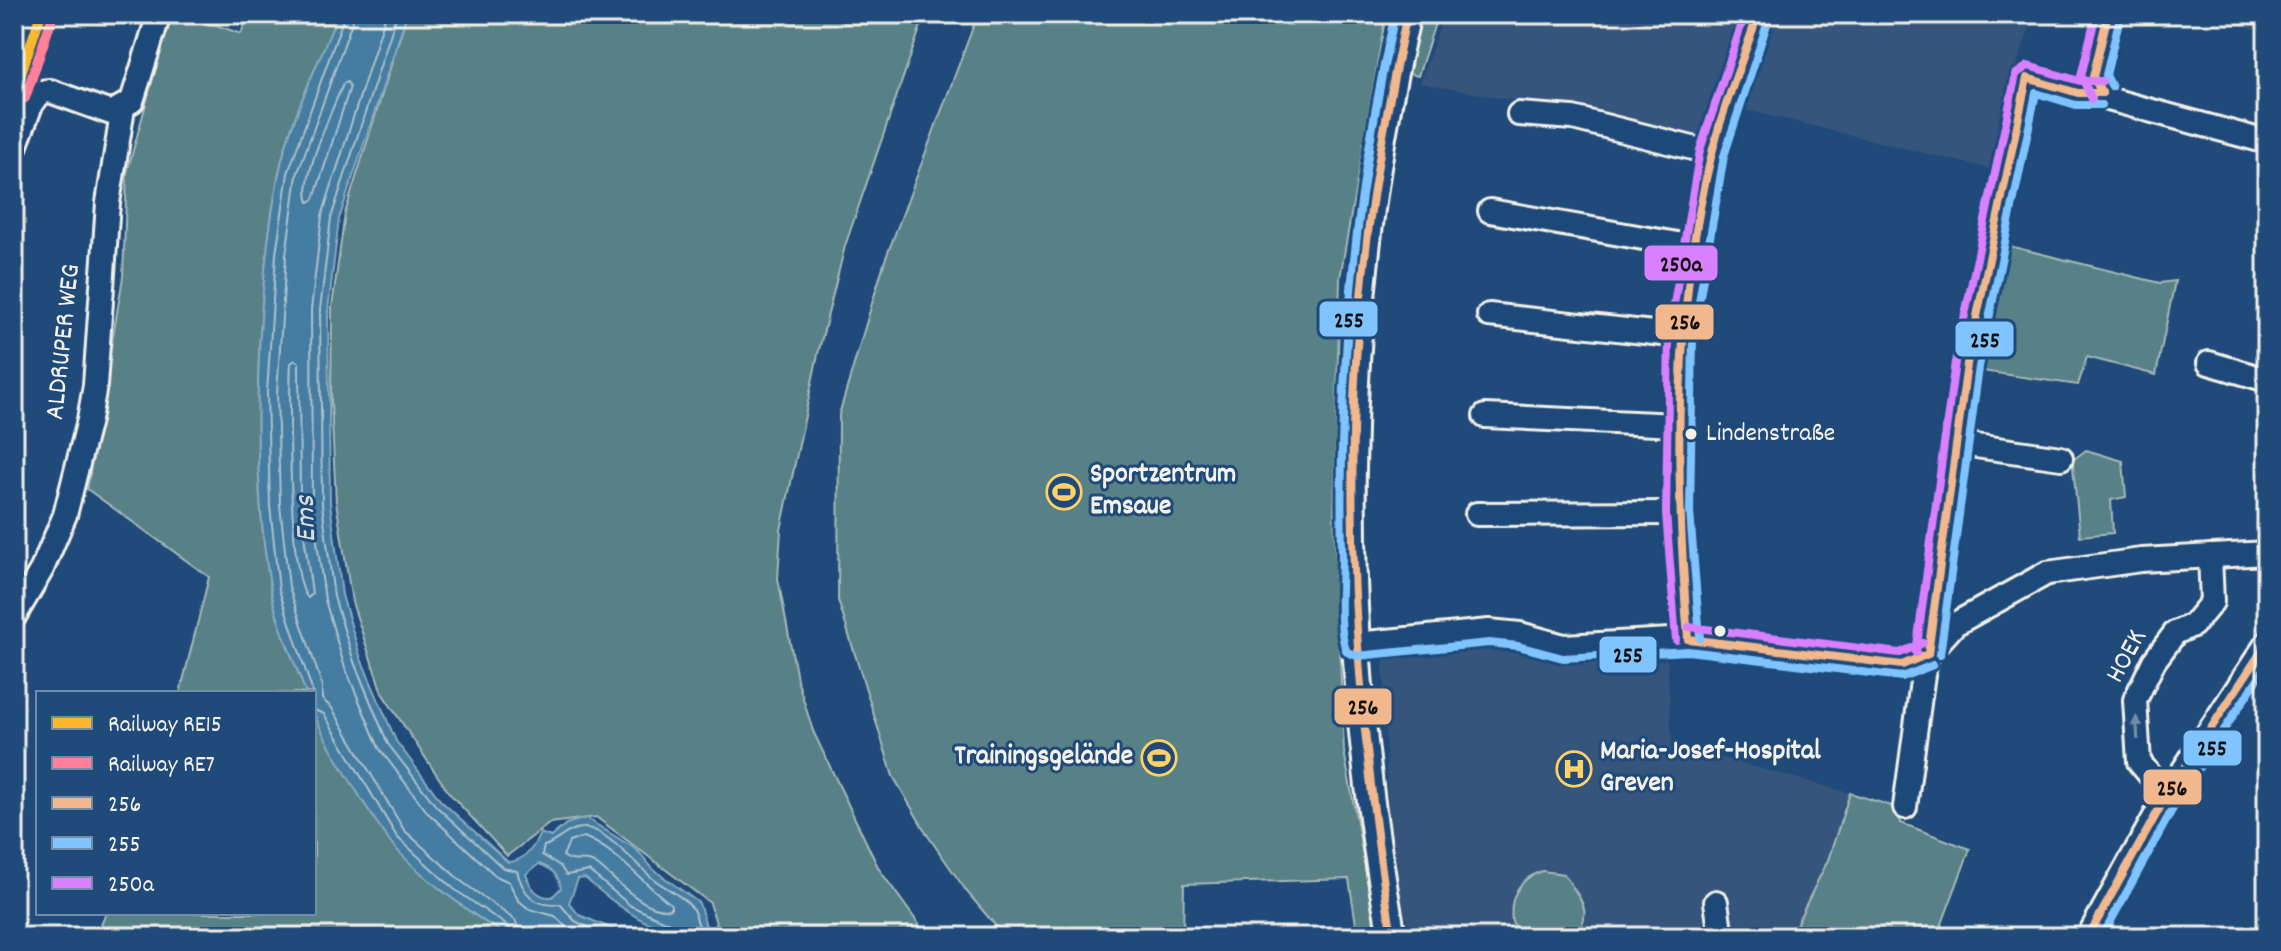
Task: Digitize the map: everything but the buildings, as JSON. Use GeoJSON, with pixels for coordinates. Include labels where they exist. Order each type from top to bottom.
{"type":"FeatureCollection","features":[{"type":"Feature","properties":{"kind":"main road"},"geometry":{"type":"LineString","coordinates":[[1392,937],[1369,799],[1356,644],[1352,514],[1359,302],[1392,78],[1407,14]]}},
{"type":"Feature","properties":{"kind":"street","name":"ALDRUPER WEG"},"geometry":{"type":"LineString","coordinates":[[14,617],[42,569],[65,515],[89,420],[95,385],[108,203],[123,108],[132,101],[159,14]]}},
{"type":"Feature","properties":{"kind":"street"},"geometry":{"type":"LineString","coordinates":[[1688,639],[1678,513],[1677,425],[1681,336],[1712,153],[1758,14]]}},
{"type":"Feature","properties":{"kind":"street"},"geometry":{"type":"LineString","coordinates":[[2108,14],[2093,77],[2102,93],[2119,103],[2267,142]]}},
{"type":"Feature","properties":{"kind":"street"},"geometry":{"type":"LineString","coordinates":[[1905,807],[1954,443],[1999,191],[2027,78],[2078,93],[2102,93]]}},
{"type":"Feature","properties":{"kind":"street"},"geometry":{"type":"LineString","coordinates":[[14,150],[35,97],[50,91],[111,113],[123,108]]}},
{"type":"Feature","properties":{"kind":"street"},"geometry":{"type":"LineString","coordinates":[[1519,114],[1573,118],[1712,153]]}},
{"type":"Feature","properties":{"kind":"street"},"geometry":{"type":"LineString","coordinates":[[1490,211],[1694,247]]}},
{"type":"Feature","properties":{"kind":"street"},"geometry":{"type":"LineString","coordinates":[[1489,315],[1681,336]]}},
{"type":"Feature","properties":{"kind":"street"},"geometry":{"type":"LineString","coordinates":[[2209,363],[2267,380]]}},
{"type":"Feature","properties":{"kind":"street"},"geometry":{"type":"LineString","coordinates":[[1485,416],[1677,425]]}},
{"type":"Feature","properties":{"kind":"street"},"geometry":{"type":"LineString","coordinates":[[1954,443],[2061,458]]}},
{"type":"Feature","properties":{"kind":"street"},"geometry":{"type":"LineString","coordinates":[[1477,514],[1678,513]]}},
{"type":"Feature","properties":{"kind":"street"},"geometry":{"type":"LineString","coordinates":[[1356,644],[1489,631],[1520,634],[1564,646],[1688,639],[1902,665],[1928,654],[1955,624],[2047,573],[2141,560],[2267,553]]}},
{"type":"Feature","properties":{"kind":"street","name":"HOEK"},"geometry":{"type":"LineString","coordinates":[[2167,795],[2139,762],[2135,700],[2154,661],[2175,633],[2193,625],[2212,602],[2210,556]]}},
{"type":"Feature","properties":{"kind":"street"},"geometry":{"type":"LineString","coordinates":[[2088,937],[2167,795],[2267,643]]}},
{"type":"Feature","properties":{"kind":"street"},"geometry":{"type":"LineString","coordinates":[[1716,902],[1721,937]]}},
{"type":"Feature","properties":{"kind":"shaded area"},"geometry":{"type":"Polygon","coordinates":[[[1444,14],[2035,14],[2017,64],[1994,170],[1717,103],[1706,136],[1420,83],[1444,14]]]}},
{"type":"Feature","properties":{"kind":"shaded area"},"geometry":{"type":"Polygon","coordinates":[[[2205,14],[2267,14],[2267,33],[2205,14]]]}},
{"type":"Feature","properties":{"kind":"shaded area","name":"Maria-Josef-Hospital Greven"},"geometry":{"type":"Polygon","coordinates":[[[1485,639],[1666,641],[1672,744],[1850,793],[1814,907],[1794,937],[1411,937],[1389,853],[1383,650],[1485,639]]]}},
{"type":"Feature","properties":{"kind":"green space"},"geometry":{"type":"Polygon","coordinates":[[[171,14],[186,14],[241,34],[248,14],[338,14],[297,112],[279,173],[265,272],[258,382],[260,491],[271,590],[277,616],[305,691],[180,691],[209,577],[87,489],[123,277],[127,172],[171,14]]]}},
{"type":"Feature","properties":{"kind":"green space"},"geometry":{"type":"Polygon","coordinates":[[[407,14],[925,14],[845,246],[818,354],[781,530],[778,579],[797,679],[813,731],[879,869],[928,937],[720,937],[710,903],[596,817],[550,823],[507,856],[449,793],[382,693],[352,602],[336,502],[331,403],[332,306],[345,213],[407,14]]]}},
{"type":"Feature","properties":{"kind":"green space","name":"Sportzentrum Emsaue"},"geometry":{"type":"Polygon","coordinates":[[[978,14],[1386,14],[1340,278],[1334,517],[1344,751],[1378,937],[1358,937],[1349,879],[1184,884],[1183,937],[1005,937],[967,892],[928,836],[893,776],[838,600],[839,415],[884,263],[978,14]]]}},
{"type":"Feature","properties":{"kind":"green space"},"geometry":{"type":"Polygon","coordinates":[[[1421,14],[1438,14],[1418,76],[1403,72],[1421,14]]]}},
{"type":"Feature","properties":{"kind":"green space"},"geometry":{"type":"Polygon","coordinates":[[[2001,244],[2160,283],[2175,281],[2156,375],[2087,357],[2078,385],[1975,370],[2001,244]]]}},
{"type":"Feature","properties":{"kind":"green space"},"geometry":{"type":"Polygon","coordinates":[[[2086,450],[2123,461],[2126,497],[2111,500],[2113,533],[2080,536],[2073,460],[2086,450]]]}},
{"type":"Feature","properties":{"kind":"green space"},"geometry":{"type":"Polygon","coordinates":[[[316,714],[390,842],[450,895],[510,937],[96,937],[105,915],[316,915],[316,714]]]}},
{"type":"Feature","properties":{"kind":"green space"},"geometry":{"type":"Polygon","coordinates":[[[1850,793],[1898,808],[1901,823],[1970,849],[1937,937],[1790,937],[1828,860],[1850,793]]]}},
{"type":"Feature","properties":{"kind":"green space"},"geometry":{"type":"Polygon","coordinates":[[[1542,871],[1564,874],[1580,898],[1584,920],[1574,937],[1523,937],[1512,922],[1512,905],[1517,890],[1527,879],[1542,871]]]}},
{"type":"Feature","properties":{"kind":"water","name":"Ems"},"geometry":{"type":"Polygon","coordinates":[[[338,14],[407,14],[339,219],[328,311],[330,503],[342,595],[361,659],[396,741],[441,801],[508,862],[528,853],[540,833],[551,837],[566,824],[586,818],[637,850],[654,870],[699,903],[706,926],[715,937],[676,933],[644,921],[585,878],[578,879],[569,903],[579,915],[632,937],[510,937],[446,893],[399,852],[360,796],[319,724],[316,691],[305,691],[271,590],[264,543],[258,437],[261,326],[271,220],[279,173],[297,112],[338,14]],[[539,864],[526,874],[535,891],[552,897],[561,888],[554,873],[539,864]]]}},
{"type":"Feature","properties":{"kind":"rail line","name":"RE15"},"geometry":{"type":"LineString","coordinates":[[14,94],[41,14]]}},
{"type":"Feature","properties":{"kind":"rail line","name":"RE7"},"geometry":{"type":"LineString","coordinates":[[25,98],[52,18]]}},
{"type":"Feature","properties":{"kind":"transit line","name":"255"},"geometry":{"type":"LineString","coordinates":[[1395,14],[1359,216],[1346,350],[1341,605],[1342,632],[1347,652],[1357,656],[1489,643],[1518,646],[1563,658],[1688,651],[1902,677],[1933,665]]}},
{"type":"Feature","properties":{"kind":"transit line","name":"256"},"geometry":{"type":"LineString","coordinates":[[1392,937],[1368,764],[1360,677],[1352,503],[1353,416],[1358,328],[1371,213],[1384,127],[1407,14]]}},
{"type":"Feature","properties":{"kind":"transit line","name":"250a"},"geometry":{"type":"LineString","coordinates":[[1676,640],[1666,513],[1669,334],[1700,150],[1745,14]]}},
{"type":"Feature","properties":{"kind":"transit line","name":"256"},"geometry":{"type":"LineString","coordinates":[[1688,639],[1679,456],[1683,334],[1699,213],[1717,135],[1758,14]]}},
{"type":"Feature","properties":{"kind":"transit line","name":"250a"},"geometry":{"type":"LineString","coordinates":[[2092,99],[2081,76],[2096,14]]}},
{"type":"Feature","properties":{"kind":"transit line","name":"256"},"geometry":{"type":"LineString","coordinates":[[2102,93],[2093,77],[2108,14]]}},
{"type":"Feature","properties":{"kind":"transit line","name":"255"},"geometry":{"type":"LineString","coordinates":[[2112,87],[2106,75],[2120,17]]}},
{"type":"Feature","properties":{"kind":"transit line","name":"255"},"geometry":{"type":"LineString","coordinates":[[1700,638],[1690,512],[1693,337],[1724,156],[1769,18]]}},
{"type":"Feature","properties":{"kind":"transit line","name":"250a"},"geometry":{"type":"LineString","coordinates":[[1916,653],[1955,362],[2016,74],[2028,66],[2080,81],[2102,81]]}},
{"type":"Feature","properties":{"kind":"transit line","name":"256"},"geometry":{"type":"LineString","coordinates":[[1928,654],[1967,364],[2027,78],[2078,93],[2102,93]]}},
{"type":"Feature","properties":{"kind":"transit line","name":"255"},"geometry":{"type":"LineString","coordinates":[[1940,655],[1979,367],[2036,93],[2076,105],[2102,105]]}},
{"type":"Feature","properties":{"kind":"transit line","name":"250a"},"geometry":{"type":"LineString","coordinates":[[1689,627],[1900,653],[1923,643]]}},
{"type":"Feature","properties":{"kind":"transit line","name":"256"},"geometry":{"type":"LineString","coordinates":[[1688,639],[1902,665],[1928,654]]}},
{"type":"Feature","properties":{"kind":"transit line","name":"256"},"geometry":{"type":"LineString","coordinates":[[2088,937],[2167,795],[2267,643]]}},
{"type":"Feature","properties":{"kind":"transit line","name":"255"},"geometry":{"type":"LineString","coordinates":[[2102,937],[2177,801],[2267,665]]}},
{"type":"Feature","properties":{"kind":"place","name":"Lindenstraße"},"geometry":{"type":"Point","coordinates":[1691,434]}},
{"type":"Feature","properties":{"kind":"place","name":"Sportzentrum Emsaue"},"geometry":{"type":"Point","coordinates":[1064,492]}},
{"type":"Feature","properties":{"kind":"place","name":"Trainingsgelände"},"geometry":{"type":"Point","coordinates":[1159,758]}},
{"type":"Feature","properties":{"kind":"place","name":"Maria-Josef-Hospital Greven"},"geometry":{"type":"Point","coordinates":[1574,769]}}]}
